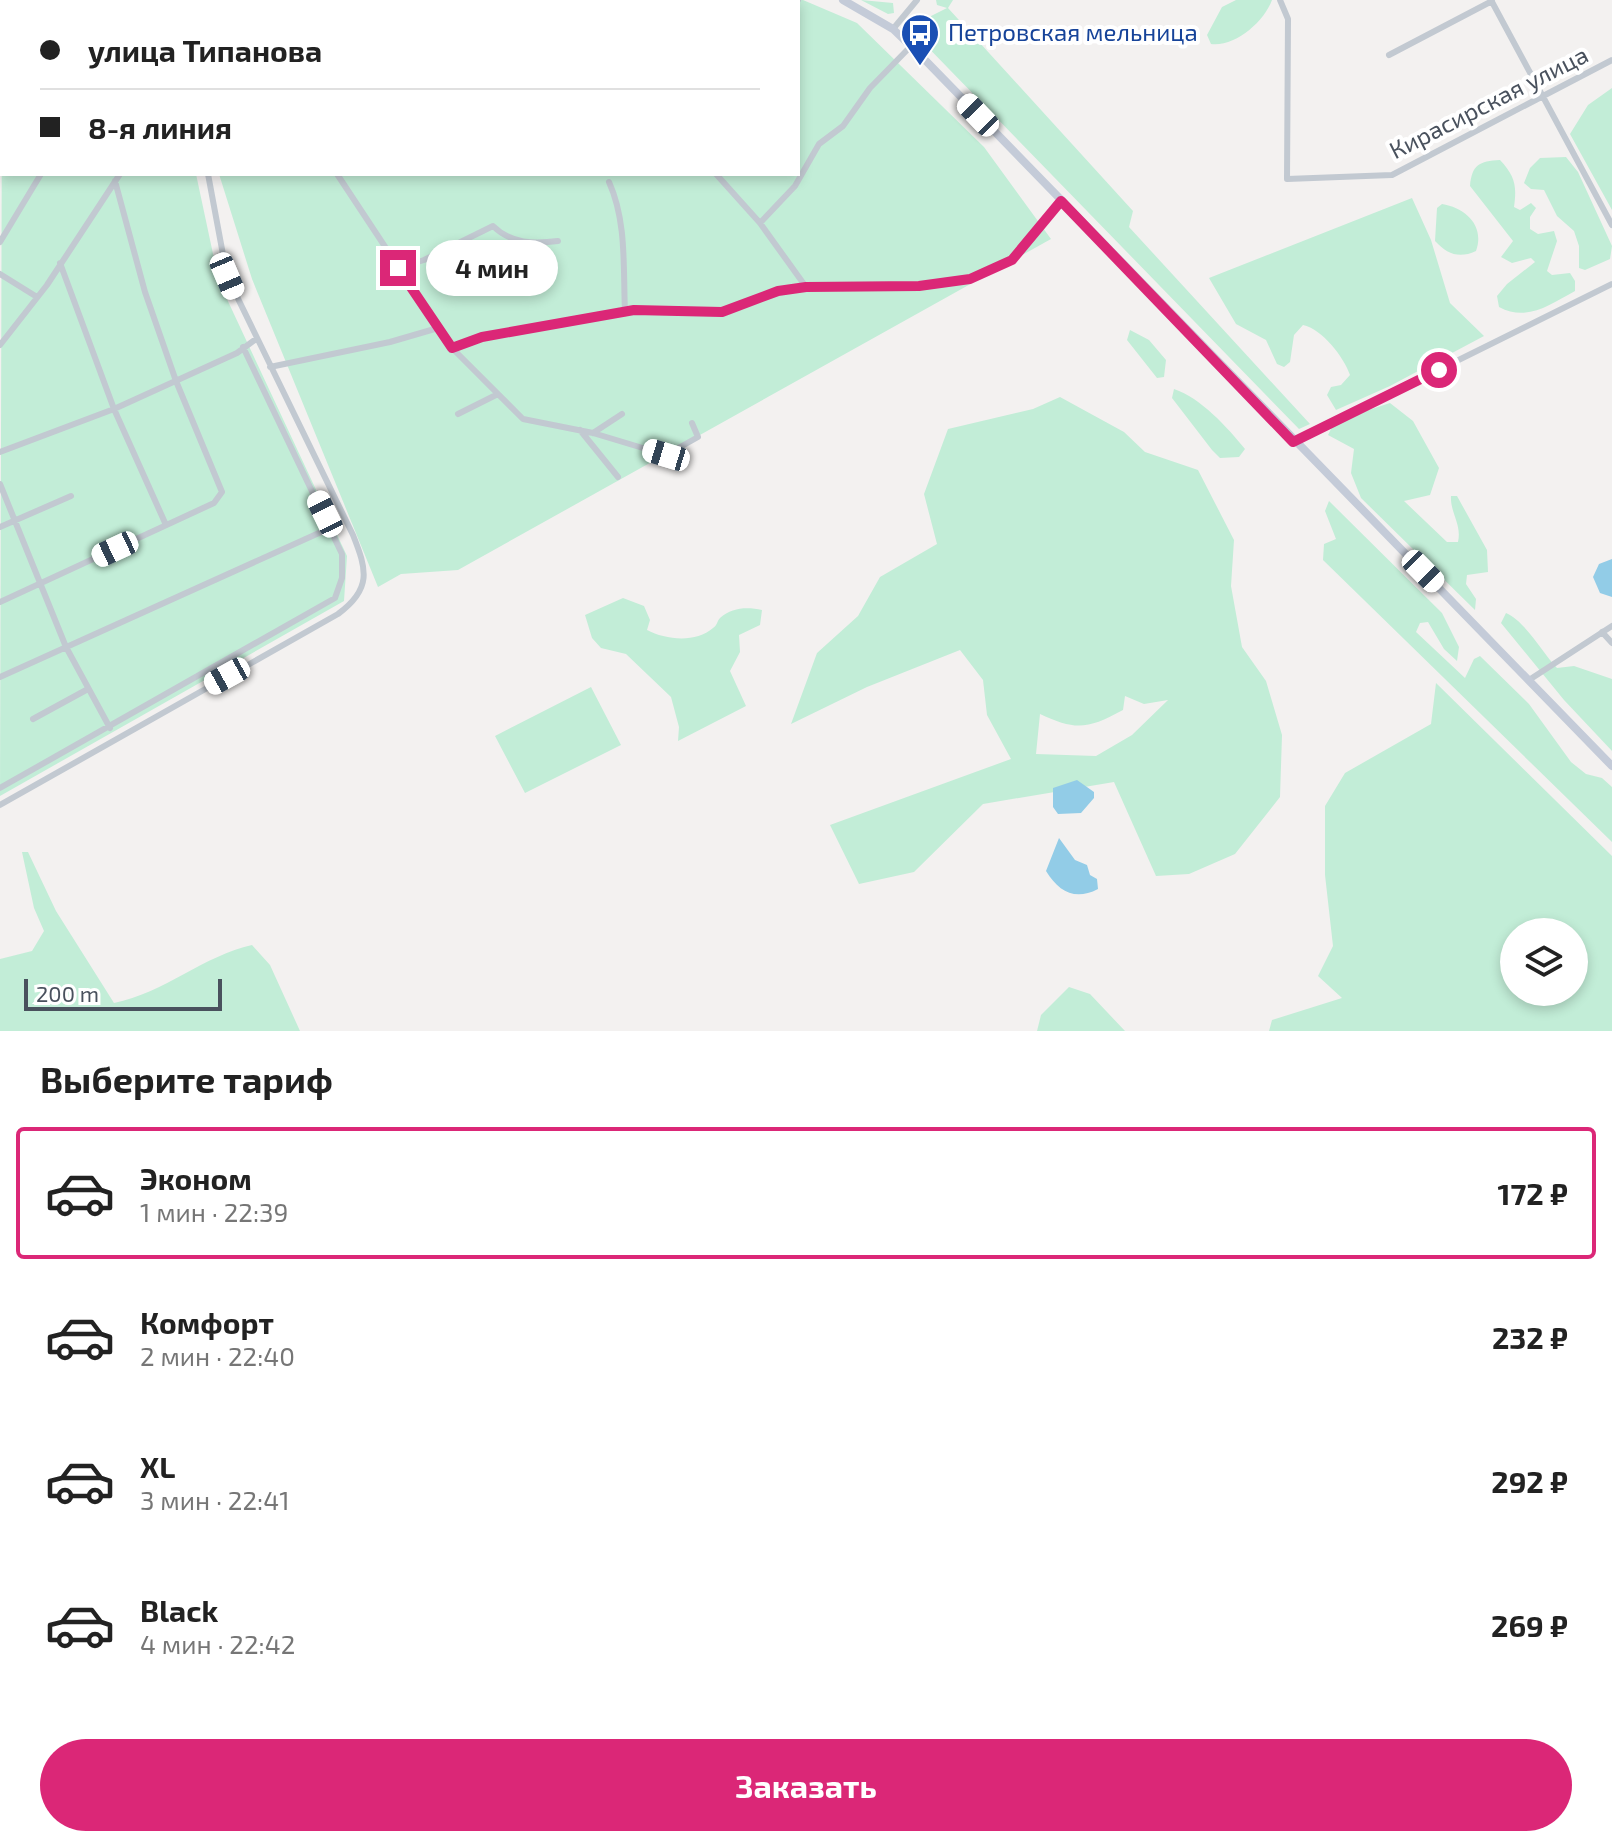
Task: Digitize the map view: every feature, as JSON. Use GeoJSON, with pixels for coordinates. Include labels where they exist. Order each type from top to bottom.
{"type":"FeatureCollection","features":[{"type":"Feature","properties":{"kind":"main road"},"geometry":{"type":"LineString","coordinates":[[843,0],[893,29],[911,46],[1293,442],[1612,766]]}},
{"type":"Feature","properties":{"kind":"street"},"geometry":{"type":"LineString","coordinates":[[893,29],[917,0]]}},
{"type":"Feature","properties":{"kind":"street","name":"Кирасирская улица"},"geometry":{"type":"LineString","coordinates":[[1280,0],[1288,19],[1287,179],[1392,175],[1612,60]]}},
{"type":"Feature","properties":{"kind":"street"},"geometry":{"type":"LineString","coordinates":[[1389,55],[1492,0],[1612,225]]}},
{"type":"Feature","properties":{"kind":"street"},"geometry":{"type":"LineString","coordinates":[[760,223],[795,186],[819,144],[843,126],[870,88],[911,46]]}},
{"type":"Feature","properties":{"kind":"street"},"geometry":{"type":"LineString","coordinates":[[0,242],[40,176]]}},
{"type":"Feature","properties":{"kind":"street"},"geometry":{"type":"LineString","coordinates":[[0,805],[338,614],[360,593],[366,572],[361,553],[227,276],[208,176]]}},
{"type":"Feature","properties":{"kind":"street"},"geometry":{"type":"LineString","coordinates":[[338,176],[452,348],[523,419],[593,433],[666,455],[698,437],[692,423]]}},
{"type":"Feature","properties":{"kind":"street"},"geometry":{"type":"LineString","coordinates":[[718,176],[760,223],[806,287]]}},
{"type":"Feature","properties":{"kind":"street"},"geometry":{"type":"LineString","coordinates":[[0,345],[37,297],[118,177]]}},
{"type":"Feature","properties":{"kind":"street"},"geometry":{"type":"LineString","coordinates":[[0,602],[214,503],[222,492],[176,381],[145,292],[118,177]]}},
{"type":"Feature","properties":{"kind":"street"},"geometry":{"type":"LineString","coordinates":[[609,182],[617,199],[622,227],[625,312]]}},
{"type":"Feature","properties":{"kind":"street"},"geometry":{"type":"LineString","coordinates":[[452,348],[482,337],[625,312],[711,313],[778,291],[806,287],[919,286],[970,279],[1012,260],[1061,201]]}},
{"type":"Feature","properties":{"kind":"street"},"geometry":{"type":"LineString","coordinates":[[398,268],[424,260],[493,226],[509,239],[535,244],[558,241]]}},
{"type":"Feature","properties":{"kind":"street"},"geometry":{"type":"LineString","coordinates":[[60,263],[114,409],[166,525]]}},
{"type":"Feature","properties":{"kind":"street"},"geometry":{"type":"LineString","coordinates":[[0,274],[37,297]]}},
{"type":"Feature","properties":{"kind":"street"},"geometry":{"type":"LineString","coordinates":[[1293,442],[1612,284]]}},
{"type":"Feature","properties":{"kind":"street"},"geometry":{"type":"LineString","coordinates":[[270,367],[438,328]]}},
{"type":"Feature","properties":{"kind":"street"},"geometry":{"type":"LineString","coordinates":[[0,452],[114,409],[237,353],[256,339]]}},
{"type":"Feature","properties":{"kind":"street"},"geometry":{"type":"LineString","coordinates":[[0,788],[335,598],[342,578],[342,554],[243,347]]}},
{"type":"Feature","properties":{"kind":"street"},"geometry":{"type":"LineString","coordinates":[[458,414],[498,394]]}},
{"type":"Feature","properties":{"kind":"street"},"geometry":{"type":"LineString","coordinates":[[593,433],[622,414]]}},
{"type":"Feature","properties":{"kind":"street"},"geometry":{"type":"LineString","coordinates":[[580,430],[618,477]]}},
{"type":"Feature","properties":{"kind":"street"},"geometry":{"type":"LineString","coordinates":[[0,484],[66,647],[116,738]]}},
{"type":"Feature","properties":{"kind":"street"},"geometry":{"type":"LineString","coordinates":[[0,527],[71,496]]}},
{"type":"Feature","properties":{"kind":"street"},"geometry":{"type":"LineString","coordinates":[[0,677],[330,528]]}},
{"type":"Feature","properties":{"kind":"street"},"geometry":{"type":"LineString","coordinates":[[1529,680],[1612,626]]}},
{"type":"Feature","properties":{"kind":"street"},"geometry":{"type":"LineString","coordinates":[[1602,632],[1612,643]]}},
{"type":"Feature","properties":{"kind":"street"},"geometry":{"type":"LineString","coordinates":[[33,719],[88,689]]}},
{"type":"Feature","properties":{"kind":"green space"},"geometry":{"type":"Polygon","coordinates":[[[800,0],[857,23],[984,147],[1051,239],[458,570],[401,574],[378,587],[252,279],[220,176],[800,176],[800,0]]]}},
{"type":"Feature","properties":{"kind":"green space"},"geometry":{"type":"Polygon","coordinates":[[[861,0],[893,3],[894,13],[888,14],[861,0]]]}},
{"type":"Feature","properties":{"kind":"green space"},"geometry":{"type":"Polygon","coordinates":[[[936,0],[953,0],[948,8],[1133,211],[1129,227],[1310,424],[1299,429],[913,32],[923,20],[947,8],[937,5],[936,0]]]}},
{"type":"Feature","properties":{"kind":"green space"},"geometry":{"type":"Polygon","coordinates":[[[1236,0],[1272,0],[1262,17],[1248,31],[1230,41],[1211,44],[1207,35],[1222,7],[1236,0]]]}},
{"type":"Feature","properties":{"kind":"green space"},"geometry":{"type":"Polygon","coordinates":[[[1612,88],[1612,210],[1570,134],[1588,105],[1612,88]]]}},
{"type":"Feature","properties":{"kind":"green space"},"geometry":{"type":"Polygon","coordinates":[[[1566,157],[1578,172],[1612,246],[1610,259],[1585,270],[1579,268],[1579,246],[1574,231],[1557,216],[1544,190],[1531,189],[1524,183],[1530,168],[1540,158],[1566,157]]]}},
{"type":"Feature","properties":{"kind":"green space"},"geometry":{"type":"Polygon","coordinates":[[[1500,160],[1514,182],[1514,207],[1520,210],[1531,203],[1536,208],[1530,217],[1530,229],[1538,234],[1554,231],[1557,241],[1547,271],[1552,275],[1570,273],[1575,281],[1575,291],[1538,310],[1519,313],[1499,307],[1497,296],[1535,262],[1531,258],[1512,263],[1501,257],[1513,241],[1470,186],[1478,166],[1500,160]]]}},
{"type":"Feature","properties":{"kind":"green space"},"geometry":{"type":"Polygon","coordinates":[[[2,176],[196,176],[219,282],[347,556],[344,601],[0,796],[2,176]]]}},
{"type":"Feature","properties":{"kind":"green space"},"geometry":{"type":"Polygon","coordinates":[[[1412,198],[1431,240],[1450,303],[1484,336],[1390,386],[1336,410],[1327,395],[1331,387],[1341,385],[1350,375],[1331,345],[1318,332],[1303,325],[1294,335],[1290,362],[1284,367],[1277,364],[1266,340],[1236,324],[1209,278],[1412,198]]]}},
{"type":"Feature","properties":{"kind":"green space"},"geometry":{"type":"Polygon","coordinates":[[[1442,204],[1466,214],[1476,226],[1476,251],[1454,254],[1435,241],[1437,208],[1442,204]]]}},
{"type":"Feature","properties":{"kind":"green space"},"geometry":{"type":"Polygon","coordinates":[[[1130,330],[1149,340],[1166,360],[1164,377],[1157,378],[1127,340],[1130,330]]]}},
{"type":"Feature","properties":{"kind":"green space"},"geometry":{"type":"Polygon","coordinates":[[[1174,389],[1204,406],[1222,423],[1245,449],[1239,457],[1220,458],[1212,450],[1172,398],[1174,389]]]}},
{"type":"Feature","properties":{"kind":"green space"},"geometry":{"type":"Polygon","coordinates":[[[1060,397],[1124,432],[1145,452],[1198,470],[1234,540],[1231,586],[1242,647],[1266,681],[1282,735],[1280,797],[1235,854],[1189,874],[1156,876],[1114,782],[983,804],[914,872],[859,884],[830,825],[1011,759],[987,715],[983,680],[960,650],[867,687],[791,724],[817,653],[858,616],[880,577],[937,544],[924,494],[948,429],[1033,409],[1060,397]],[[1125,696],[1123,710],[1082,726],[1040,714],[1036,754],[1096,756],[1132,735],[1168,700],[1144,704],[1125,696]]]}},
{"type":"Feature","properties":{"kind":"green space"},"geometry":{"type":"Polygon","coordinates":[[[1390,403],[1413,421],[1439,468],[1430,495],[1404,501],[1447,542],[1458,542],[1451,496],[1457,496],[1487,550],[1488,572],[1467,575],[1466,584],[1476,599],[1475,610],[1361,498],[1351,473],[1354,449],[1328,435],[1335,421],[1390,403]]]}},
{"type":"Feature","properties":{"kind":"green space"},"geometry":{"type":"Polygon","coordinates":[[[1329,501],[1442,613],[1459,647],[1457,661],[1444,649],[1428,622],[1420,623],[1416,632],[1465,678],[1474,659],[1480,656],[1529,704],[1571,762],[1586,774],[1602,778],[1612,787],[1612,842],[1323,560],[1324,544],[1336,539],[1325,511],[1329,501]]]}},
{"type":"Feature","properties":{"kind":"green space"},"geometry":{"type":"Polygon","coordinates":[[[623,598],[644,606],[650,620],[647,630],[672,638],[690,638],[706,633],[725,614],[735,610],[762,610],[760,625],[739,635],[740,652],[730,671],[746,706],[678,741],[679,727],[671,697],[626,654],[601,648],[592,638],[585,615],[623,598]]]}},
{"type":"Feature","properties":{"kind":"green space"},"geometry":{"type":"Polygon","coordinates":[[[1506,613],[1527,630],[1557,668],[1574,666],[1612,679],[1612,751],[1564,700],[1501,623],[1506,613]]]}},
{"type":"Feature","properties":{"kind":"green space"},"geometry":{"type":"Polygon","coordinates":[[[1436,683],[1612,856],[1612,1031],[1269,1031],[1272,1020],[1342,998],[1318,976],[1333,946],[1325,875],[1325,806],[1345,773],[1431,724],[1436,683]]]}},
{"type":"Feature","properties":{"kind":"green space"},"geometry":{"type":"Polygon","coordinates":[[[591,687],[621,745],[525,793],[495,736],[591,687]]]}},
{"type":"Feature","properties":{"kind":"green space"},"geometry":{"type":"Polygon","coordinates":[[[22,852],[28,852],[56,911],[114,1003],[150,991],[218,957],[252,945],[270,965],[300,1031],[0,1031],[0,959],[32,951],[44,931],[34,908],[22,852]]]}},
{"type":"Feature","properties":{"kind":"green space"},"geometry":{"type":"Polygon","coordinates":[[[1069,987],[1090,994],[1125,1031],[1037,1031],[1041,1015],[1069,987]]]}},
{"type":"Feature","properties":{"kind":"water"},"geometry":{"type":"Polygon","coordinates":[[[1612,559],[1612,597],[1600,593],[1593,577],[1599,564],[1612,559]]]}},
{"type":"Feature","properties":{"kind":"water"},"geometry":{"type":"Polygon","coordinates":[[[1077,780],[1094,792],[1094,798],[1081,813],[1058,814],[1053,807],[1053,788],[1077,780]]]}},
{"type":"Feature","properties":{"kind":"water"},"geometry":{"type":"Polygon","coordinates":[[[1059,838],[1075,860],[1087,865],[1090,875],[1097,879],[1098,889],[1075,894],[1062,889],[1051,878],[1046,871],[1059,838]]]}},
{"type":"Feature","properties":{"kind":"place","name":"Петровская мельница"},"geometry":{"type":"Point","coordinates":[920,67]}},
{"type":"Feature","properties":{"kind":"route"},"geometry":{"type":"LineString","coordinates":[[398,268],[452,348],[482,337],[634,310],[722,312],[778,291],[806,287],[919,286],[970,279],[1012,260],[1061,201],[1293,442],[1439,370]]}}]}
